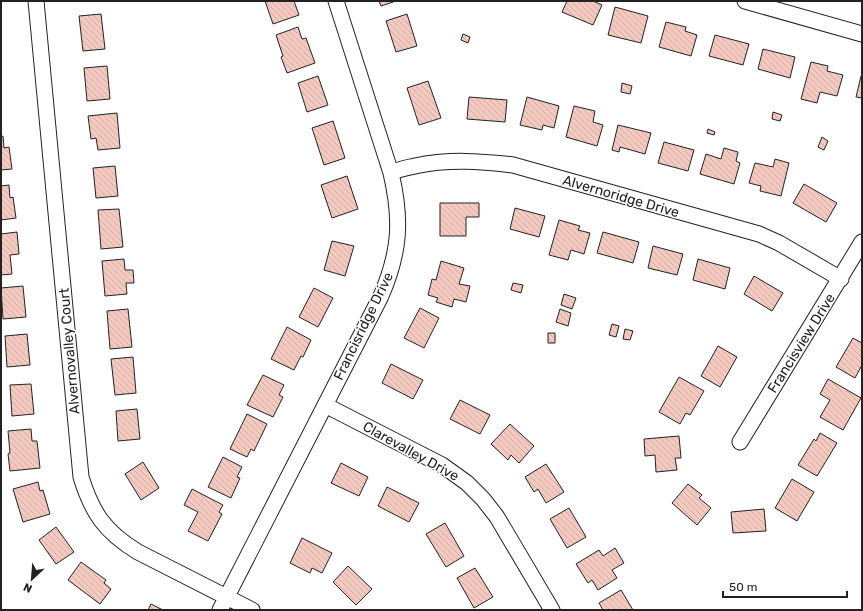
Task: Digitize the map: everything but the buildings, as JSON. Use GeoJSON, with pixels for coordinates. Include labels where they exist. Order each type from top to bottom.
{"type":"FeatureCollection","features":[{"type":"Feature","properties":{"kind":"street","name":"Alvernovalley Court"},"geometry":{"type":"LineString","coordinates":[[36,1],[81,477],[87,496],[97,515],[111,532],[124,543],[223,604],[252,610]]}},
{"type":"Feature","properties":{"kind":"street","name":"Francisridge Drive"},"geometry":{"type":"LineString","coordinates":[[223,604],[381,296],[394,260],[398,235],[398,218],[396,196],[391,173],[336,1]]}},
{"type":"Feature","properties":{"kind":"street"},"geometry":{"type":"LineString","coordinates":[[745,1],[862,34]]}},
{"type":"Feature","properties":{"kind":"street","name":"Alvernoridge Drive"},"geometry":{"type":"LineString","coordinates":[[391,173],[398,169],[428,163],[459,161],[513,165],[759,234],[779,243],[841,279]]}},
{"type":"Feature","properties":{"kind":"street","name":"Francisview Drive"},"geometry":{"type":"LineString","coordinates":[[740,442],[841,279],[862,242]]}},
{"type":"Feature","properties":{"kind":"street","name":"Clarevalley Drive"},"geometry":{"type":"LineString","coordinates":[[325,405],[442,465],[466,483],[483,499],[496,517],[552,610]]}}]}
